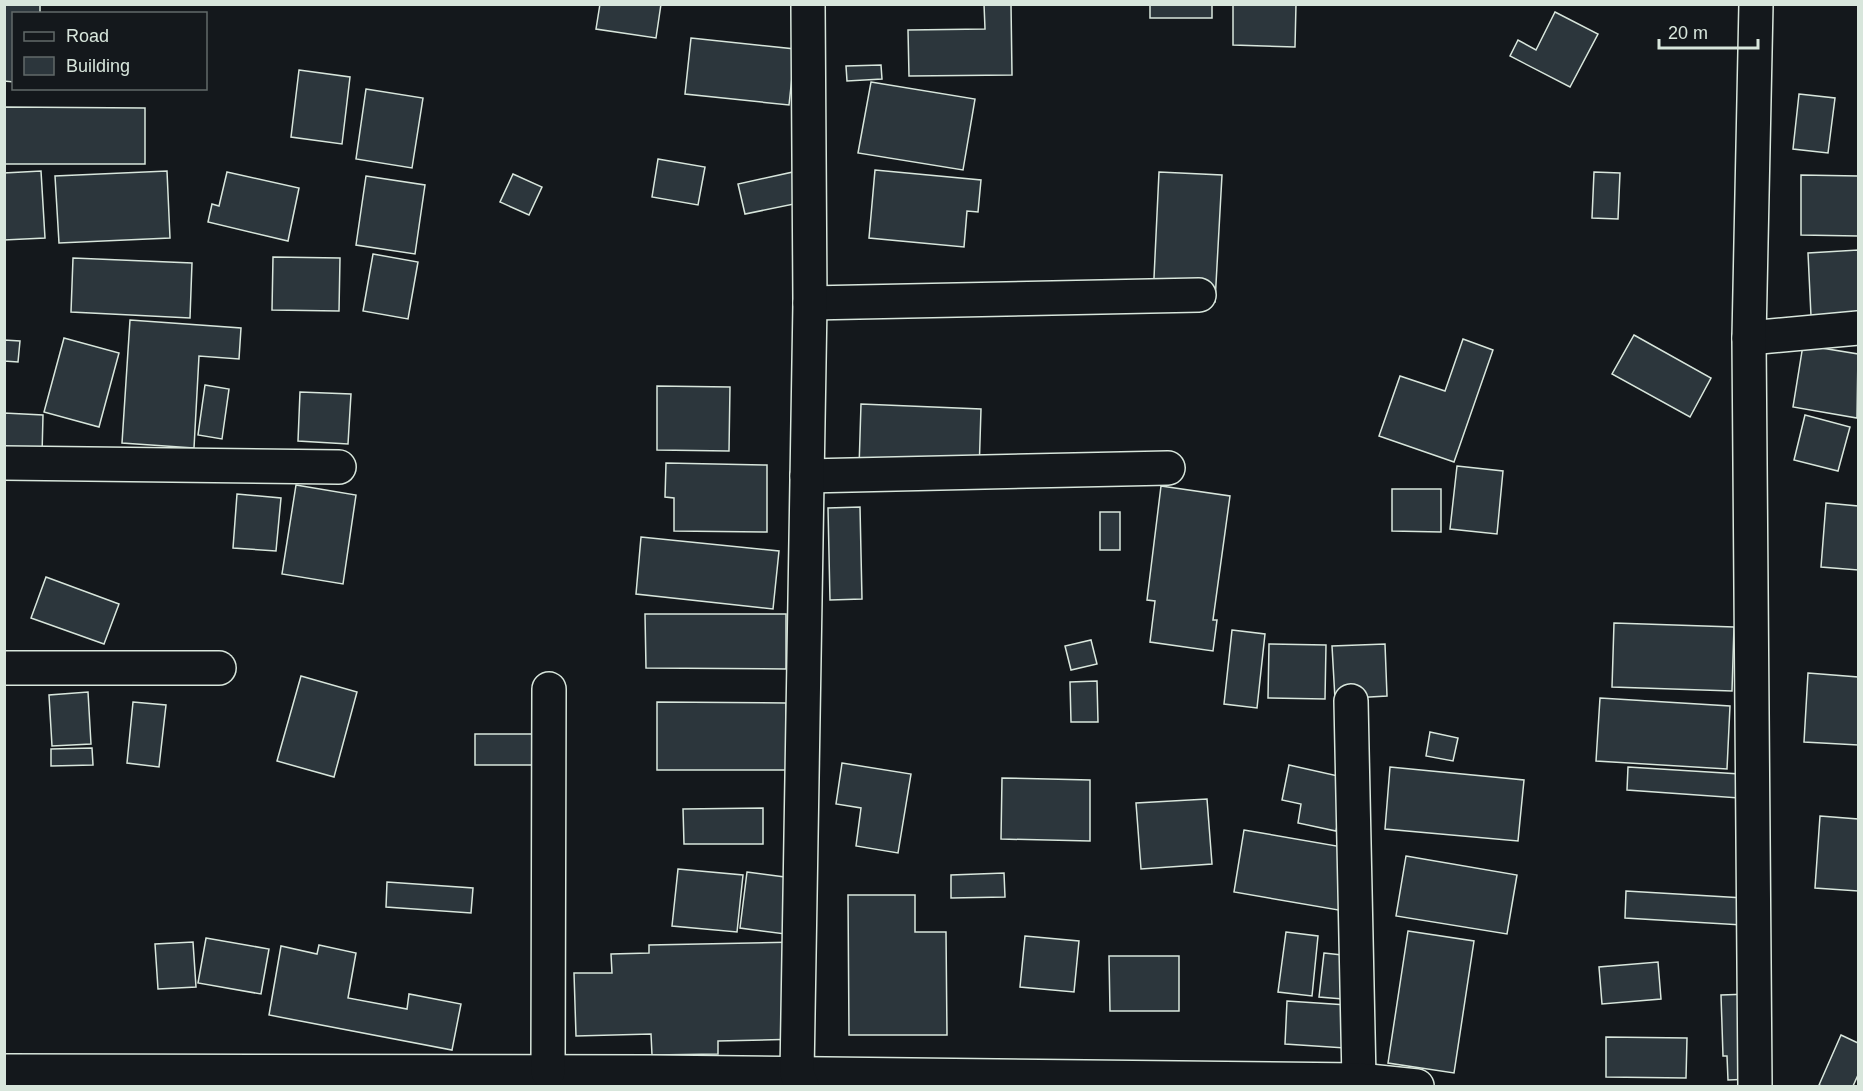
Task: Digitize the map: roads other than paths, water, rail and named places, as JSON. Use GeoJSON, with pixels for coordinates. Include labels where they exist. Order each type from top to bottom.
{"type":"FeatureCollection","features":[{"type":"Feature","properties":{"kind":"street"},"geometry":{"type":"LineString","coordinates":[[799,1080],[810,303],[808,4]]}},
{"type":"Feature","properties":{"kind":"street"},"geometry":{"type":"LineString","coordinates":[[1755,4],[1749,338],[1755,1086]]}},
{"type":"Feature","properties":{"kind":"street"},"geometry":{"type":"LineString","coordinates":[[810,303],[1199,295]]}},
{"type":"Feature","properties":{"kind":"street"},"geometry":{"type":"LineString","coordinates":[[1749,338],[1858,328]]}},
{"type":"Feature","properties":{"kind":"street"},"geometry":{"type":"LineString","coordinates":[[4,463],[339,467]]}},
{"type":"Feature","properties":{"kind":"street"},"geometry":{"type":"LineString","coordinates":[[807,476],[1168,468]]}},
{"type":"Feature","properties":{"kind":"street"},"geometry":{"type":"LineString","coordinates":[[4,668],[219,668]]}},
{"type":"Feature","properties":{"kind":"street"},"geometry":{"type":"LineString","coordinates":[[548,1072],[549,689]]}},
{"type":"Feature","properties":{"kind":"street"},"geometry":{"type":"LineString","coordinates":[[1351,701],[1359,1080]]}},
{"type":"Feature","properties":{"kind":"street"},"geometry":{"type":"LineString","coordinates":[[4,1071],[253,1079],[548,1072],[799,1080],[1359,1080],[1417,1086]]}}]}
